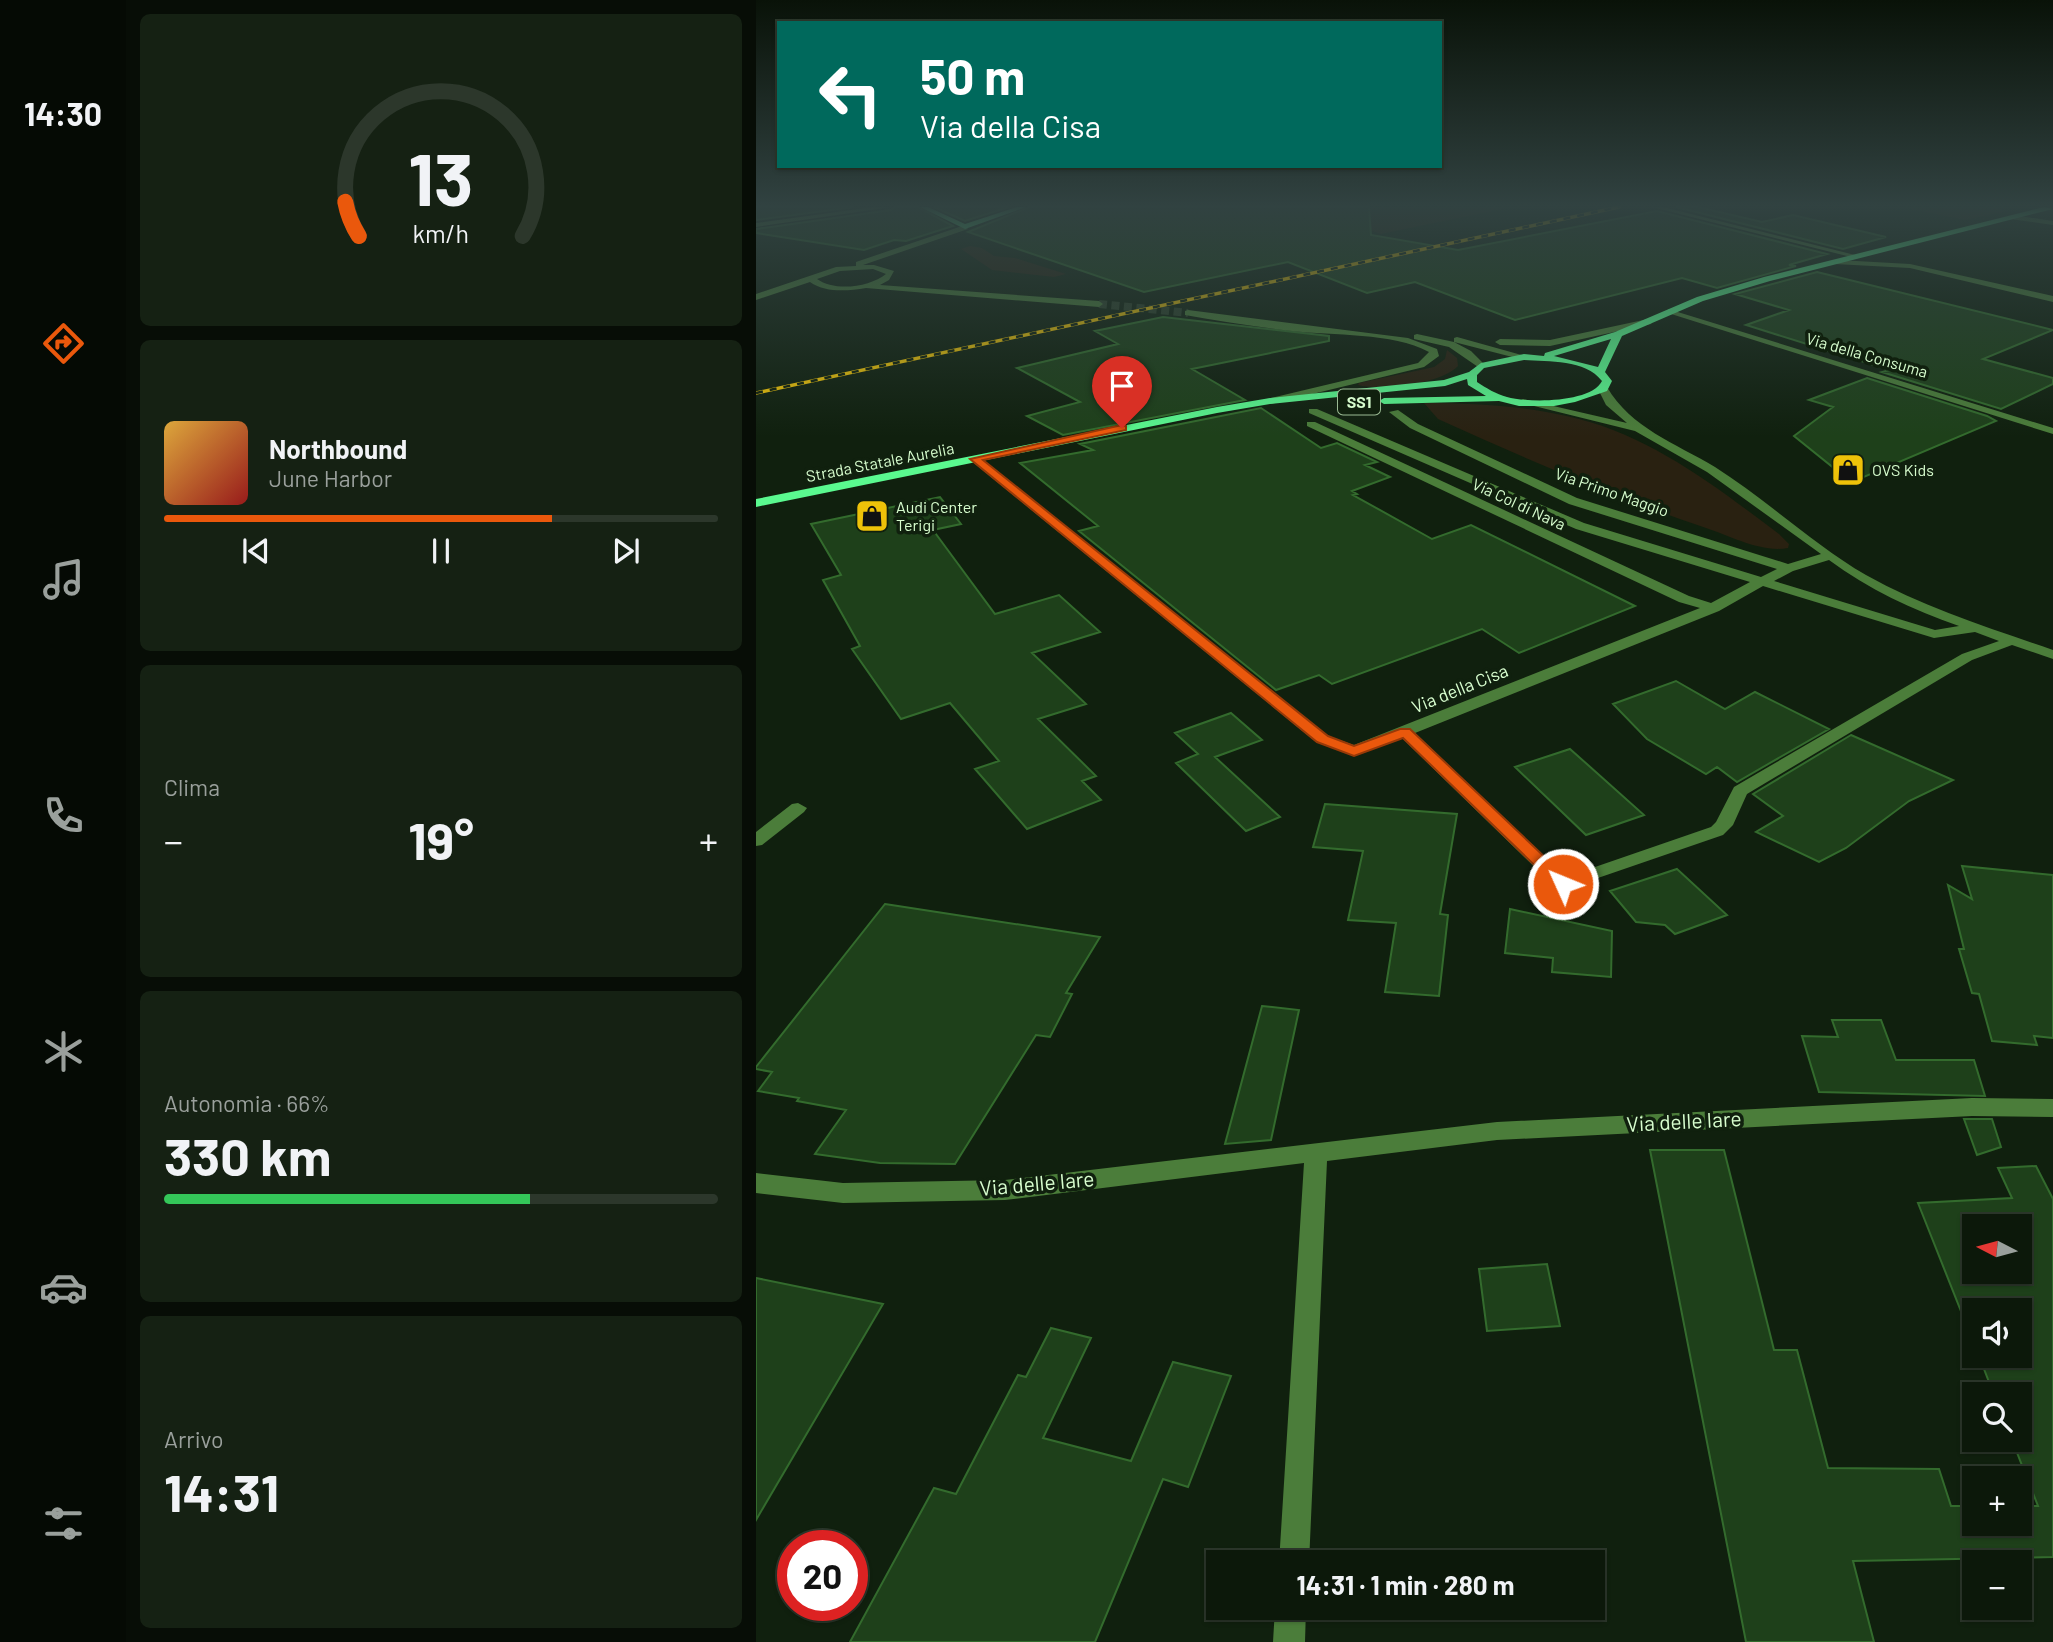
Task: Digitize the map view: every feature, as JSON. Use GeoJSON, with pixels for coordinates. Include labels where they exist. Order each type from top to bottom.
{"type":"FeatureCollection","features":[{"type":"Feature","properties":{"kind":"main road"},"geometry":{"type":"LineString","coordinates":[[1541,357],[1618,334],[1671,311],[1753,284]]}},
{"type":"Feature","properties":{"kind":"main road"},"geometry":{"type":"LineString","coordinates":[[1600,372],[1618,334]]}},
{"type":"Feature","properties":{"kind":"main road"},"geometry":{"type":"LineString","coordinates":[[1524,357],[1565,359],[1600,372],[1607,381],[1603,389],[1586,398],[1556,403],[1501,399],[1482,392],[1472,383],[1472,374],[1481,366],[1524,357]]}},
{"type":"Feature","properties":{"kind":"main road","name":"Strada Statale Aurelia"},"geometry":{"type":"LineString","coordinates":[[756,503],[1217,410],[1270,401],[1445,383],[1472,374]]}},
{"type":"Feature","properties":{"kind":"main road","name":"Strada Statale Aurelia"},"geometry":{"type":"LineString","coordinates":[[1217,410],[1373,401],[1501,399]]}},
{"type":"Feature","properties":{"kind":"street"},"geometry":{"type":"LineString","coordinates":[[759,296],[801,284]]}},
{"type":"Feature","properties":{"kind":"street"},"geometry":{"type":"LineString","coordinates":[[819,284],[824,287]]}},
{"type":"Feature","properties":{"kind":"street"},"geometry":{"type":"LineString","coordinates":[[866,286],[872,284]]}},
{"type":"Feature","properties":{"kind":"street"},"geometry":{"type":"LineString","coordinates":[[911,284],[956,292]]}},
{"type":"Feature","properties":{"kind":"street"},"geometry":{"type":"LineString","coordinates":[[1986,284],[2053,299]]}},
{"type":"Feature","properties":{"kind":"street"},"geometry":{"type":"LineString","coordinates":[[759,296],[824,287],[866,286],[1099,304]]}},
{"type":"Feature","properties":{"kind":"street","name":"Via della Consuma"},"geometry":{"type":"LineString","coordinates":[[1671,311],[2053,431]]}},
{"type":"Feature","properties":{"kind":"street"},"geometry":{"type":"LineString","coordinates":[[1188,313],[1534,345],[1566,341],[1648,322]]}},
{"type":"Feature","properties":{"kind":"street"},"geometry":{"type":"LineString","coordinates":[[1215,316],[1408,341],[1429,346],[1434,351],[1430,361],[1421,365],[1270,401]]}},
{"type":"Feature","properties":{"kind":"street"},"geometry":{"type":"LineString","coordinates":[[1301,324],[1440,340],[1469,352],[1481,366]]}},
{"type":"Feature","properties":{"kind":"street"},"geometry":{"type":"LineString","coordinates":[[1434,334],[1524,357]]}},
{"type":"Feature","properties":{"kind":"street"},"geometry":{"type":"LineString","coordinates":[[1603,389],[1609,403],[1639,429],[1711,470],[1830,556],[1896,596],[1975,628],[2053,655]]}},
{"type":"Feature","properties":{"kind":"street"},"geometry":{"type":"LineString","coordinates":[[1522,402],[1639,429]]}},
{"type":"Feature","properties":{"kind":"street","name":"Via Primo Maggio"},"geometry":{"type":"LineString","coordinates":[[1394,412],[1414,426],[1573,501],[1788,568]]}},
{"type":"Feature","properties":{"kind":"street","name":"Via Col di Nava"},"geometry":{"type":"LineString","coordinates":[[1714,608],[1684,599],[1312,418],[1381,434],[1580,526],[1760,583]]}},
{"type":"Feature","properties":{"kind":"street"},"geometry":{"type":"LineString","coordinates":[[1401,430],[1414,426]]}},
{"type":"Feature","properties":{"kind":"street","name":"Via della Cisa"},"geometry":{"type":"LineString","coordinates":[[975,459],[1322,739],[1354,751],[1714,608],[1788,568]]}},
{"type":"Feature","properties":{"kind":"street"},"geometry":{"type":"LineString","coordinates":[[1788,568],[1830,556]]}},
{"type":"Feature","properties":{"kind":"street"},"geometry":{"type":"LineString","coordinates":[[1760,583],[1934,634],[1975,628]]}},
{"type":"Feature","properties":{"kind":"street"},"geometry":{"type":"LineString","coordinates":[[1405,732],[1563,884],[1717,831],[1728,818],[1740,791],[1967,657],[2011,641]]}},
{"type":"Feature","properties":{"kind":"street"},"geometry":{"type":"LineString","coordinates":[[756,841],[799,808]]}},
{"type":"Feature","properties":{"kind":"street","name":"Via delle Iare"},"geometry":{"type":"LineString","coordinates":[[756,1183],[843,1193],[1005,1190],[1497,1131],[1959,1108],[2053,1108]]}},
{"type":"Feature","properties":{"kind":"street"},"geometry":{"type":"LineString","coordinates":[[1295,1550],[1317,1153]]}},
{"type":"Feature","properties":{"kind":"street"},"geometry":{"type":"LineString","coordinates":[[1289,1642],[1290,1620]]}},
{"type":"Feature","properties":{"kind":"shaded area"},"geometry":{"type":"Polygon","coordinates":[[[1447,350],[1457,358],[1458,366],[1439,377],[1395,386],[1358,385],[1434,367],[1445,359],[1447,350]]]}},
{"type":"Feature","properties":{"kind":"shaded area"},"geometry":{"type":"Polygon","coordinates":[[[1424,403],[1522,408],[1579,419],[1607,428],[1685,467],[1779,534],[1789,544],[1788,548],[1767,548],[1746,543],[1604,490],[1438,419],[1424,403]]]}},
{"type":"Feature","properties":{"kind":"building"},"geometry":{"type":"Polygon","coordinates":[[[1119,284],[1184,284],[1144,292],[1119,284]]]}},
{"type":"Feature","properties":{"kind":"building"},"geometry":{"type":"Polygon","coordinates":[[[1343,284],[1408,284],[1367,293],[1343,284]]]}},
{"type":"Feature","properties":{"kind":"building"},"geometry":{"type":"Polygon","coordinates":[[[1419,284],[1660,284],[1515,320],[1419,284]]]}},
{"type":"Feature","properties":{"kind":"building"},"geometry":{"type":"Polygon","coordinates":[[[1702,284],[1733,284],[1717,288],[1702,284]]]}},
{"type":"Feature","properties":{"kind":"building"},"geometry":{"type":"Polygon","coordinates":[[[1774,284],[1864,284],[2053,330],[1983,359],[2053,378],[2053,384],[2001,409],[1882,372],[1890,370],[1746,325],[1789,310],[1735,294],[1774,284]]]}},
{"type":"Feature","properties":{"kind":"building"},"geometry":{"type":"Polygon","coordinates":[[[1163,317],[1329,336],[1329,341],[1192,369],[1245,400],[1063,435],[1027,416],[1080,402],[1017,368],[1118,344],[1095,331],[1163,317]]]}},
{"type":"Feature","properties":{"kind":"building"},"geometry":{"type":"Polygon","coordinates":[[[1867,378],[1996,421],[1859,479],[1840,473],[1794,436],[1833,407],[1809,400],[1867,378]]]}},
{"type":"Feature","properties":{"kind":"building"},"geometry":{"type":"Polygon","coordinates":[[[1261,408],[1321,448],[1337,443],[1377,462],[1365,465],[1390,477],[1352,491],[1357,494],[1353,495],[1432,539],[1471,525],[1635,606],[1519,653],[1482,629],[1332,684],[1319,675],[1276,690],[1079,531],[1098,526],[1020,463],[1093,450],[1080,444],[1261,408]]]}},
{"type":"Feature","properties":{"kind":"building"},"geometry":{"type":"Polygon","coordinates":[[[940,497],[961,524],[933,530],[995,614],[1059,595],[1100,632],[1032,653],[1086,704],[1038,719],[1096,776],[1082,781],[1101,800],[1027,829],[975,769],[999,761],[950,703],[901,719],[852,649],[860,646],[823,580],[841,575],[811,524],[940,497]]]}},
{"type":"Feature","properties":{"kind":"building"},"geometry":{"type":"Polygon","coordinates":[[[1676,681],[1725,709],[1755,692],[1829,729],[1737,782],[1717,767],[1706,774],[1647,739],[1613,704],[1676,681]]]}},
{"type":"Feature","properties":{"kind":"building"},"geometry":{"type":"Polygon","coordinates":[[[1231,713],[1262,740],[1215,757],[1280,817],[1246,831],[1176,763],[1198,754],[1175,733],[1231,713]]]}},
{"type":"Feature","properties":{"kind":"building"},"geometry":{"type":"Polygon","coordinates":[[[1851,735],[1953,780],[1909,801],[1846,848],[1819,862],[1756,832],[1783,816],[1753,794],[1851,735]]]}},
{"type":"Feature","properties":{"kind":"building"},"geometry":{"type":"Polygon","coordinates":[[[1570,749],[1644,815],[1586,835],[1515,767],[1570,749]]]}},
{"type":"Feature","properties":{"kind":"building"},"geometry":{"type":"Polygon","coordinates":[[[1325,804],[1457,814],[1440,914],[1448,915],[1439,996],[1385,992],[1396,923],[1348,920],[1363,851],[1313,847],[1325,804]]]}},
{"type":"Feature","properties":{"kind":"building"},"geometry":{"type":"Polygon","coordinates":[[[1962,866],[2053,875],[2053,1038],[2034,1036],[2037,1045],[1992,1041],[1979,994],[1972,993],[1959,949],[1964,949],[1948,885],[1972,899],[1962,866]]]}},
{"type":"Feature","properties":{"kind":"building"},"geometry":{"type":"Polygon","coordinates":[[[1677,869],[1727,915],[1675,934],[1665,925],[1636,922],[1610,891],[1677,869]]]}},
{"type":"Feature","properties":{"kind":"building"},"geometry":{"type":"Polygon","coordinates":[[[885,904],[1100,937],[1066,993],[1072,994],[1050,1037],[1036,1035],[955,1164],[880,1163],[815,1154],[846,1110],[758,1091],[772,1072],[756,1067],[885,904]]]}},
{"type":"Feature","properties":{"kind":"building"},"geometry":{"type":"Polygon","coordinates":[[[1510,909],[1612,931],[1611,977],[1552,972],[1553,958],[1505,953],[1510,909]]]}},
{"type":"Feature","properties":{"kind":"building"},"geometry":{"type":"Polygon","coordinates":[[[1262,1006],[1299,1010],[1271,1140],[1225,1144],[1262,1006]]]}},
{"type":"Feature","properties":{"kind":"building"},"geometry":{"type":"Polygon","coordinates":[[[1832,1020],[1881,1020],[1896,1060],[1974,1060],[1985,1096],[1819,1092],[1802,1036],[1838,1037],[1832,1020]]]}},
{"type":"Feature","properties":{"kind":"building"},"geometry":{"type":"Polygon","coordinates":[[[1964,1119],[1992,1119],[2001,1147],[1977,1155],[1964,1119]]]}},
{"type":"Feature","properties":{"kind":"building"},"geometry":{"type":"Polygon","coordinates":[[[1650,1150],[1724,1150],[1774,1350],[1797,1350],[1828,1468],[1939,1469],[1951,1506],[1962,1506],[1962,1536],[2032,1536],[2032,1506],[2038,1506],[2032,1491],[2032,1466],[2022,1466],[2017,1452],[2032,1452],[2032,1382],[1989,1382],[1984,1368],[2032,1368],[2032,1298],[1962,1298],[1962,1314],[1918,1203],[2012,1198],[1998,1168],[2036,1166],[2053,1199],[2053,1557],[2032,1557],[2032,1550],[1962,1550],[1962,1559],[1853,1561],[1874,1642],[1746,1642],[1650,1150]]]}},
{"type":"Feature","properties":{"kind":"building"},"geometry":{"type":"Polygon","coordinates":[[[1547,1264],[1560,1326],[1487,1331],[1479,1269],[1547,1264]]]}},
{"type":"Feature","properties":{"kind":"building"},"geometry":{"type":"Polygon","coordinates":[[[756,1278],[883,1304],[756,1520],[756,1278]]]}},
{"type":"Feature","properties":{"kind":"building"},"geometry":{"type":"Polygon","coordinates":[[[1051,1328],[1091,1338],[1043,1438],[1131,1461],[1173,1362],[1231,1376],[1188,1487],[1163,1479],[1095,1642],[850,1642],[861,1621],[868,1621],[868,1609],[934,1488],[956,1494],[1018,1375],[1026,1377],[1051,1328]]]}},
{"type":"Feature","properties":{"kind":"tunnel"},"geometry":{"type":"LineString","coordinates":[[1099,304],[1188,313]]}},
{"type":"Feature","properties":{"kind":"railway"},"geometry":{"type":"LineString","coordinates":[[756,393],[1263,284]]}},
{"type":"Feature","properties":{"kind":"place","name":"OVS Kids"},"geometry":{"type":"Point","coordinates":[1848,470]}},
{"type":"Feature","properties":{"kind":"place","name":"Audi Center Terigi"},"geometry":{"type":"Point","coordinates":[872,516]}},
{"type":"Feature","properties":{"kind":"route"},"geometry":{"type":"LineString","coordinates":[[1122,428],[975,459],[1322,739],[1354,751],[1405,732],[1563,884]]}}]}
